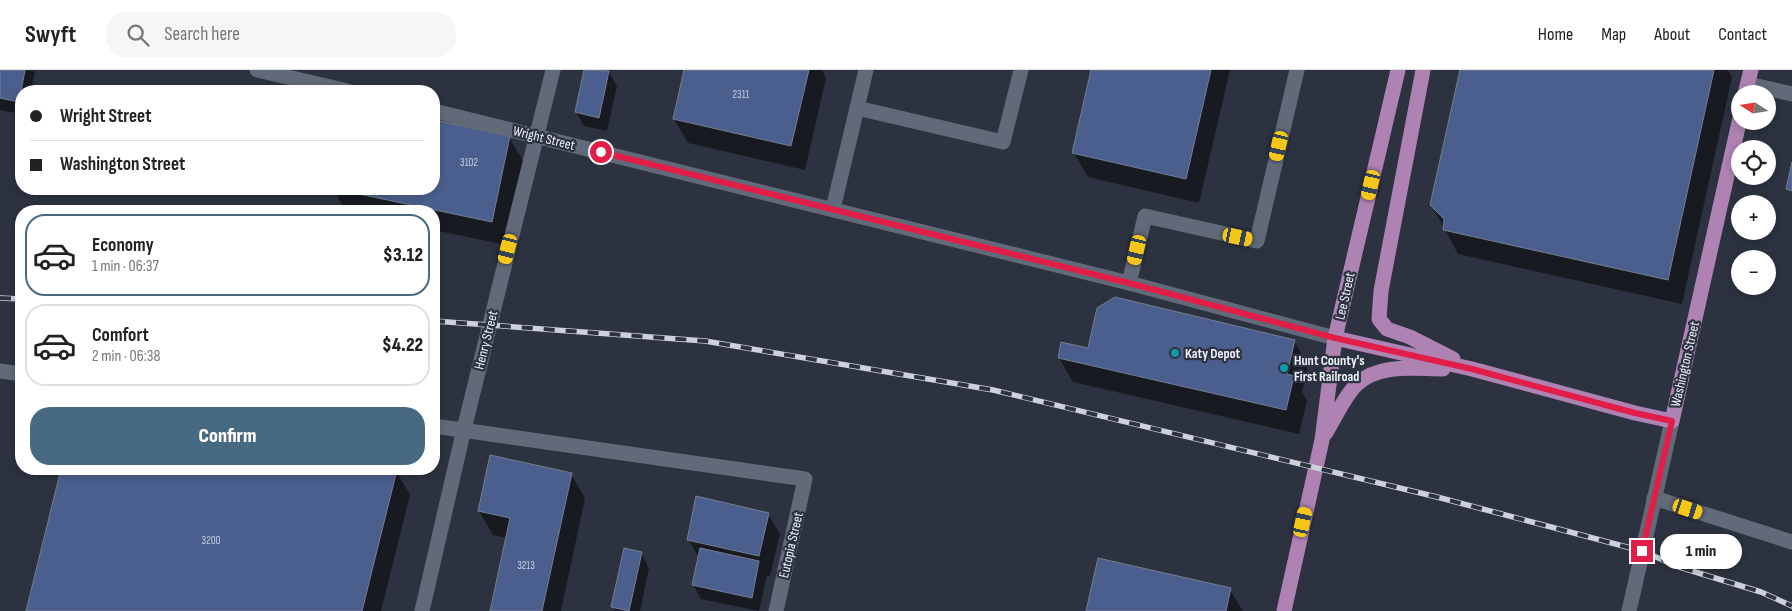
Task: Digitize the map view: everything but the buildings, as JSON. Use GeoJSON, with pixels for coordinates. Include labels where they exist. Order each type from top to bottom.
{"type":"FeatureCollection","features":[{"type":"Feature","properties":{"kind":"main road","name":"Lee Street"},"geometry":{"type":"LineString","coordinates":[[1284,611],[1322,440],[1335,338],[1398,70]]}},
{"type":"Feature","properties":{"kind":"main road"},"geometry":{"type":"LineString","coordinates":[[1422,70],[1381,291],[1379,319],[1387,329],[1410,338],[1472,369]]}},
{"type":"Feature","properties":{"kind":"main road","name":"Washington Street"},"geometry":{"type":"LineString","coordinates":[[1672,421],[1737,130]]}},
{"type":"Feature","properties":{"kind":"main road","name":"Wright Street"},"geometry":{"type":"LineString","coordinates":[[1335,338],[1472,369],[1635,413],[1672,421]]}},
{"type":"Feature","properties":{"kind":"main road"},"geometry":{"type":"LineString","coordinates":[[1322,440],[1356,385],[1375,372],[1393,369],[1472,369]]}},
{"type":"Feature","properties":{"kind":"street"},"geometry":{"type":"LineString","coordinates":[[258,70],[322,85]]}},
{"type":"Feature","properties":{"kind":"street","name":"Henry Street"},"geometry":{"type":"LineString","coordinates":[[422,611],[464,430],[553,70]]}},
{"type":"Feature","properties":{"kind":"street"},"geometry":{"type":"LineString","coordinates":[[833,210],[866,70]]}},
{"type":"Feature","properties":{"kind":"street"},"geometry":{"type":"LineString","coordinates":[[857,108],[1003,142],[1021,70]]}},
{"type":"Feature","properties":{"kind":"street"},"geometry":{"type":"LineString","coordinates":[[1129,283],[1145,216],[1257,241],[1297,70]]}},
{"type":"Feature","properties":{"kind":"street"},"geometry":{"type":"LineString","coordinates":[[1748,83],[1792,94]]}},
{"type":"Feature","properties":{"kind":"street","name":"Wright Street"},"geometry":{"type":"LineString","coordinates":[[440,112],[1129,283],[1335,338]]}},
{"type":"Feature","properties":{"kind":"street"},"geometry":{"type":"LineString","coordinates":[[0,371],[15,373]]}},
{"type":"Feature","properties":{"kind":"street","name":"Washington Street"},"geometry":{"type":"LineString","coordinates":[[1629,611],[1672,421]]}},
{"type":"Feature","properties":{"kind":"street"},"geometry":{"type":"LineString","coordinates":[[440,427],[464,430]]}},
{"type":"Feature","properties":{"kind":"street","name":"Eutopia Street"},"geometry":{"type":"LineString","coordinates":[[464,430],[806,479],[776,611]]}},
{"type":"Feature","properties":{"kind":"street"},"geometry":{"type":"LineString","coordinates":[[1654,498],[1792,542]]}},
{"type":"Feature","properties":{"kind":"railway"},"geometry":{"type":"LineString","coordinates":[[0,298],[15,299]]}},
{"type":"Feature","properties":{"kind":"railway"},"geometry":{"type":"LineString","coordinates":[[440,321],[705,341],[993,390],[1437,497],[1642,551],[1679,567],[1761,592],[1792,606]]}},
{"type":"Feature","properties":{"kind":"place","name":"Katy Depot"},"geometry":{"type":"Point","coordinates":[1175,353]}},
{"type":"Feature","properties":{"kind":"place","name":"Hunt County's First Railroad"},"geometry":{"type":"Point","coordinates":[1284,368]}},
{"type":"Feature","properties":{"kind":"route"},"geometry":{"type":"LineString","coordinates":[[601,152],[1129,283],[1335,338],[1472,369],[1635,413],[1672,421],[1642,551]]}}]}
